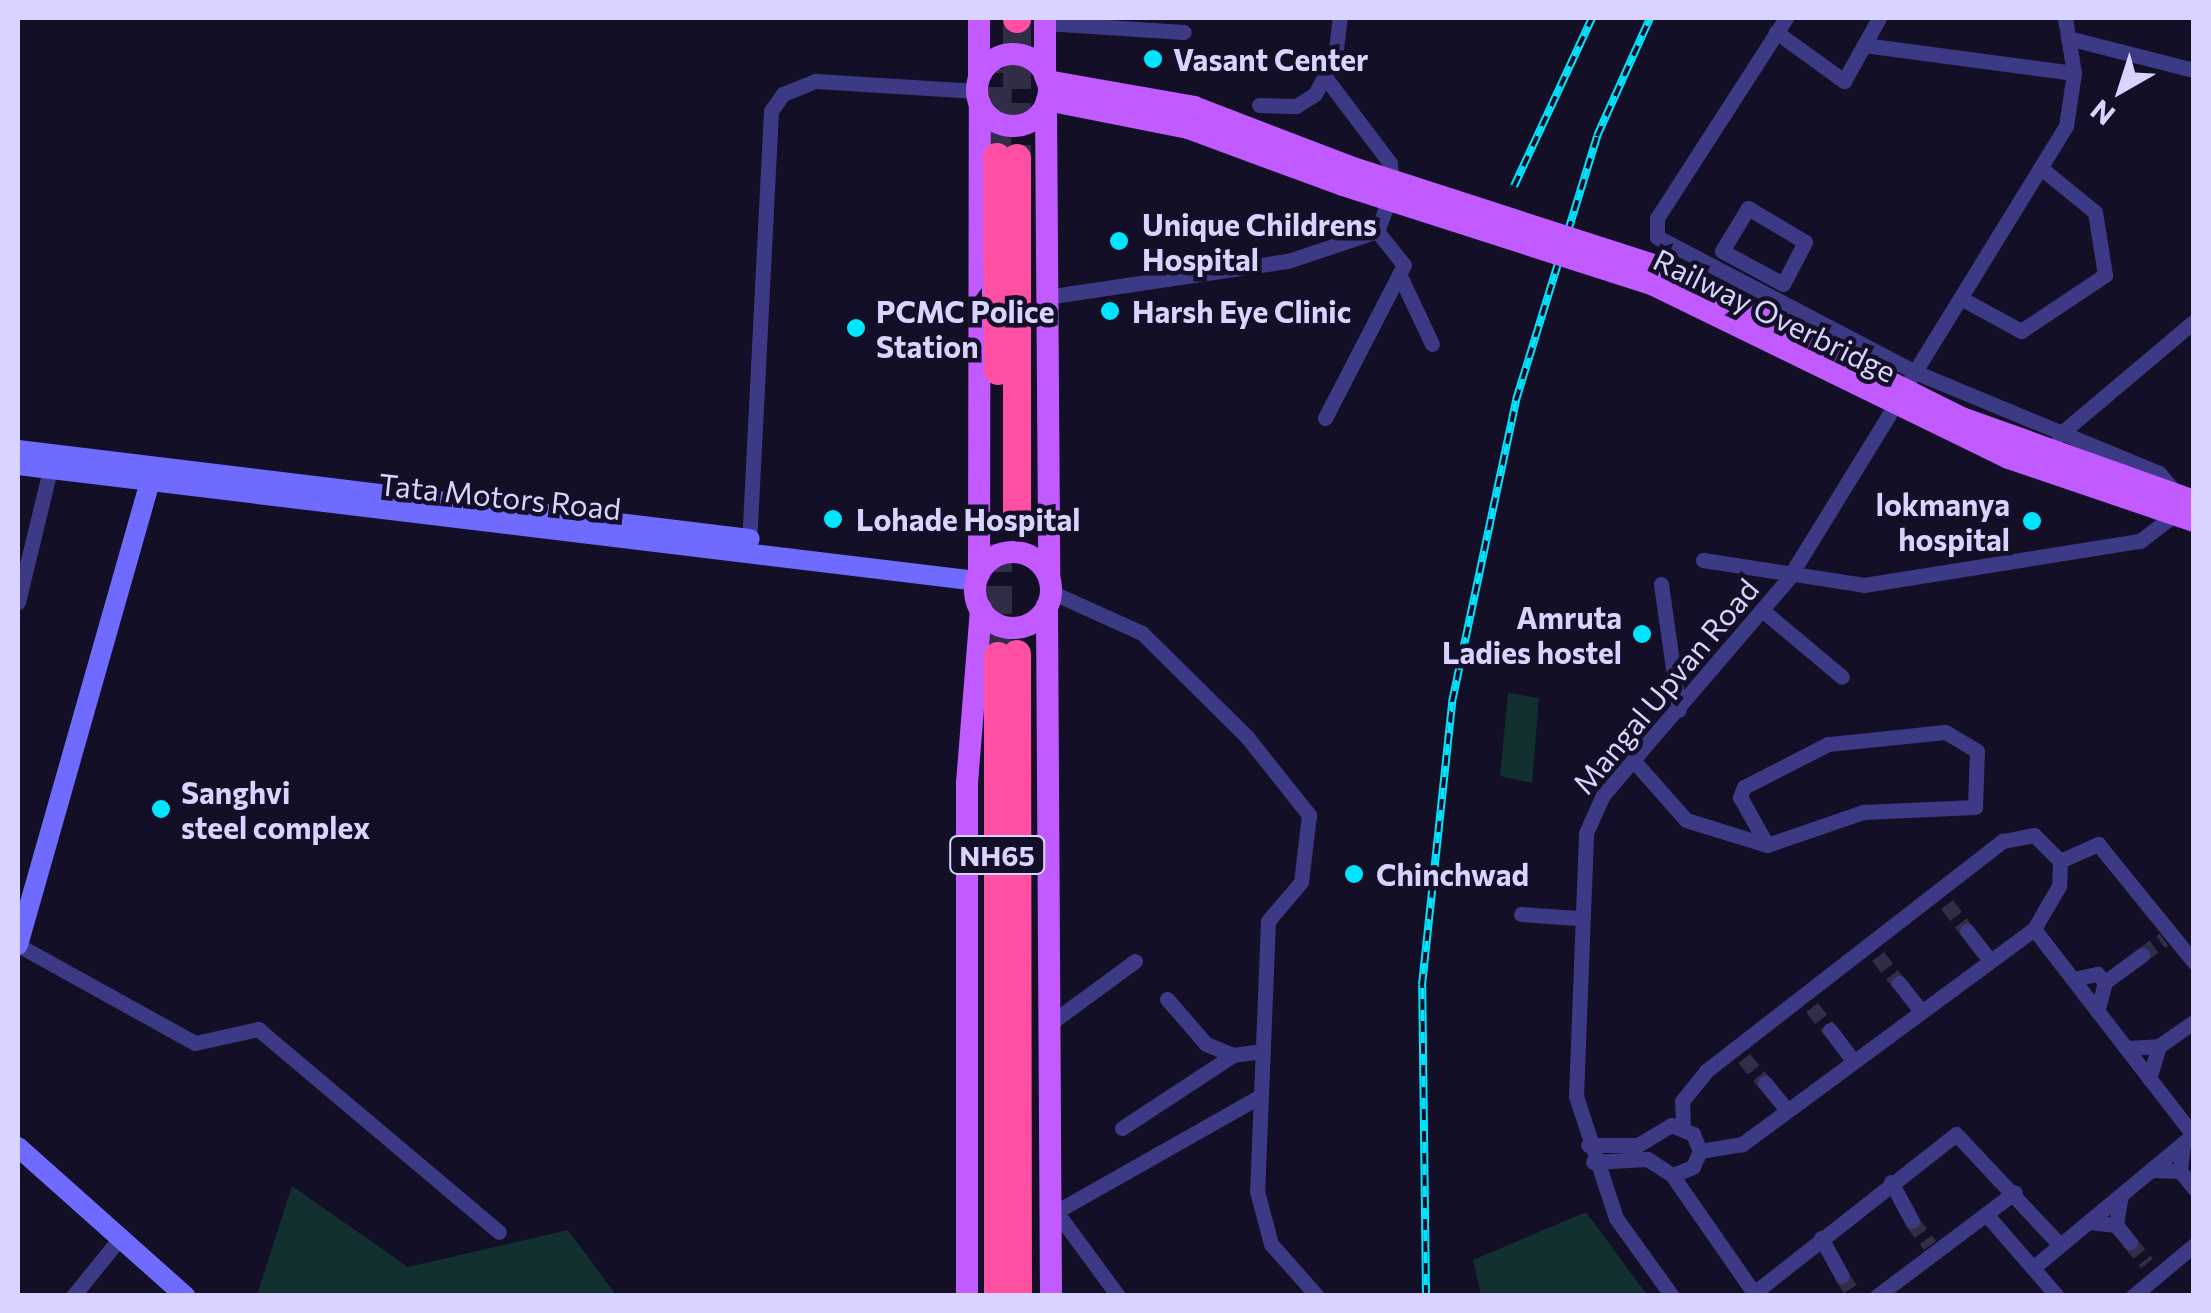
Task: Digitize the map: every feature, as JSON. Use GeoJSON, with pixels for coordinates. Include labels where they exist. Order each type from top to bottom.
{"type":"FeatureCollection","features":[{"type":"Feature","properties":{"kind":"highway"},"geometry":{"type":"LineString","coordinates":[[1007,158],[1007,517]]}},
{"type":"Feature","properties":{"kind":"highway","name":"NH65"},"geometry":{"type":"LineString","coordinates":[[998,1296],[1008,655],[1018,1296]]}},
{"type":"Feature","properties":{"kind":"main road"},"geometry":{"type":"LineString","coordinates":[[967,1296],[968,784],[981,610],[979,18]]}},
{"type":"Feature","properties":{"kind":"main road"},"geometry":{"type":"LineString","coordinates":[[1045,20],[1048,1025],[1055,1208],[1051,1296]]}},
{"type":"Feature","properties":{"kind":"main road","name":"Railway Overbridge"},"geometry":{"type":"LineString","coordinates":[[979,91],[1012,55],[1046,90],[1194,107],[1346,176],[1655,276],[1962,418],[2185,508]]}},
{"type":"Feature","properties":{"kind":"main road"},"geometry":{"type":"LineString","coordinates":[[979,91],[1013,126],[1046,90]]}},
{"type":"Feature","properties":{"kind":"main road"},"geometry":{"type":"LineString","coordinates":[[18,450],[151,477],[18,946]]}},
{"type":"Feature","properties":{"kind":"main road","name":"Tata Motors Road"},"geometry":{"type":"LineString","coordinates":[[18,465],[151,477],[978,577]]}},
{"type":"Feature","properties":{"kind":"main road"},"geometry":{"type":"LineString","coordinates":[[978,577],[1015,552],[1049,592]]}},
{"type":"Feature","properties":{"kind":"main road"},"geometry":{"type":"LineString","coordinates":[[981,610],[1019,628],[1049,592]]}},
{"type":"Feature","properties":{"kind":"main road"},"geometry":{"type":"LineString","coordinates":[[18,1147],[185,1296]]}},
{"type":"Feature","properties":{"kind":"street"},"geometry":{"type":"LineString","coordinates":[[1259,105],[1306,103],[1325,77],[1340,18]]}},
{"type":"Feature","properties":{"kind":"street"},"geometry":{"type":"LineString","coordinates":[[1703,560],[1788,579],[1876,584],[2140,541],[2185,508],[2159,473],[1912,377],[1756,277],[1722,252],[1748,208],[1806,242],[1783,284],[1756,277],[1664,244],[1654,227],[1786,18]]}},
{"type":"Feature","properties":{"kind":"street"},"geometry":{"type":"LineString","coordinates":[[1776,32],[1844,81],[1879,18]]}},
{"type":"Feature","properties":{"kind":"street"},"geometry":{"type":"LineString","coordinates":[[1912,377],[1966,301],[2066,126],[2074,73],[2065,18]]}},
{"type":"Feature","properties":{"kind":"street"},"geometry":{"type":"LineString","coordinates":[[1045,20],[1184,32]]}},
{"type":"Feature","properties":{"kind":"street"},"geometry":{"type":"LineString","coordinates":[[2068,38],[2194,70]]}},
{"type":"Feature","properties":{"kind":"street"},"geometry":{"type":"LineString","coordinates":[[1864,45],[2074,73]]}},
{"type":"Feature","properties":{"kind":"street"},"geometry":{"type":"LineString","coordinates":[[1046,297],[1288,261],[1377,230],[1393,189],[1390,163],[1325,77]]}},
{"type":"Feature","properties":{"kind":"street"},"geometry":{"type":"LineString","coordinates":[[749,547],[771,110],[792,88],[816,80],[979,91]]}},
{"type":"Feature","properties":{"kind":"street"},"geometry":{"type":"LineString","coordinates":[[1966,301],[2021,331],[2105,275],[2096,212],[2042,169]]}},
{"type":"Feature","properties":{"kind":"street"},"geometry":{"type":"LineString","coordinates":[[1325,418],[1400,276],[1402,255],[1377,230]]}},
{"type":"Feature","properties":{"kind":"street"},"geometry":{"type":"LineString","coordinates":[[1400,276],[1432,344]]}},
{"type":"Feature","properties":{"kind":"street"},"geometry":{"type":"LineString","coordinates":[[2059,435],[2194,322]]}},
{"type":"Feature","properties":{"kind":"street","name":"Mangal Upvan Road"},"geometry":{"type":"LineString","coordinates":[[1672,1296],[1616,1218],[1588,1144],[1576,1076],[1578,918],[1592,815],[1633,760],[1788,579],[1889,415]]}},
{"type":"Feature","properties":{"kind":"street"},"geometry":{"type":"LineString","coordinates":[[18,602],[50,470]]}},
{"type":"Feature","properties":{"kind":"street"},"geometry":{"type":"LineString","coordinates":[[1661,584],[1679,710]]}},
{"type":"Feature","properties":{"kind":"street"},"geometry":{"type":"LineString","coordinates":[[1049,592],[1142,633],[1247,736],[1309,815],[1302,882],[1268,921],[1261,1051],[1261,1221],[1317,1296]]}},
{"type":"Feature","properties":{"kind":"street"},"geometry":{"type":"LineString","coordinates":[[1762,610],[1842,678]]}},
{"type":"Feature","properties":{"kind":"street"},"geometry":{"type":"LineString","coordinates":[[1633,760],[1686,820],[1766,846],[1854,814],[1975,807],[1977,751],[1944,732],[1828,744],[1744,787],[1740,797],[1766,846]]}},
{"type":"Feature","properties":{"kind":"street"},"geometry":{"type":"LineString","coordinates":[[1700,1150],[1683,1126],[1682,1101],[1739,1053],[1800,992],[2004,840],[2034,835],[2060,860]]}},
{"type":"Feature","properties":{"kind":"street"},"geometry":{"type":"LineString","coordinates":[[2060,860],[2098,844],[2168,936],[2194,962]]}},
{"type":"Feature","properties":{"kind":"street"},"geometry":{"type":"LineString","coordinates":[[1700,1150],[1742,1144],[1988,958],[2034,929],[2058,886],[2060,860]]}},
{"type":"Feature","properties":{"kind":"street"},"geometry":{"type":"LineString","coordinates":[[1936,890],[1946,904]]}},
{"type":"Feature","properties":{"kind":"street"},"geometry":{"type":"LineString","coordinates":[[1521,914],[1578,918]]}},
{"type":"Feature","properties":{"kind":"street"},"geometry":{"type":"LineString","coordinates":[[2034,929],[2150,1079],[2190,1138]]}},
{"type":"Feature","properties":{"kind":"street"},"geometry":{"type":"LineString","coordinates":[[1967,931],[1988,958]]}},
{"type":"Feature","properties":{"kind":"street"},"geometry":{"type":"LineString","coordinates":[[1868,942],[1878,956]]}},
{"type":"Feature","properties":{"kind":"street"},"geometry":{"type":"LineString","coordinates":[[18,946],[195,1043],[258,1029],[500,1232]]}},
{"type":"Feature","properties":{"kind":"street"},"geometry":{"type":"LineString","coordinates":[[2097,1011],[2105,982],[2142,955]]}},
{"type":"Feature","properties":{"kind":"street"},"geometry":{"type":"LineString","coordinates":[[1048,1025],[1135,962]]}},
{"type":"Feature","properties":{"kind":"street"},"geometry":{"type":"LineString","coordinates":[[2073,979],[2097,974],[2105,982]]}},
{"type":"Feature","properties":{"kind":"street"},"geometry":{"type":"LineString","coordinates":[[1899,983],[1920,1010]]}},
{"type":"Feature","properties":{"kind":"street"},"geometry":{"type":"LineString","coordinates":[[1800,992],[1812,1007]]}},
{"type":"Feature","properties":{"kind":"street"},"geometry":{"type":"LineString","coordinates":[[1167,998],[1195,1036],[1234,1055]]}},
{"type":"Feature","properties":{"kind":"street"},"geometry":{"type":"LineString","coordinates":[[2126,1048],[2160,1046],[2192,1023]]}},
{"type":"Feature","properties":{"kind":"street"},"geometry":{"type":"LineString","coordinates":[[1830,1030],[1853,1060]]}},
{"type":"Feature","properties":{"kind":"street"},"geometry":{"type":"LineString","coordinates":[[2150,1079],[2160,1046]]}},
{"type":"Feature","properties":{"kind":"street"},"geometry":{"type":"LineString","coordinates":[[1122,1128],[1234,1055],[1261,1051]]}},
{"type":"Feature","properties":{"kind":"street"},"geometry":{"type":"LineString","coordinates":[[1765,1084],[1787,1110]]}},
{"type":"Feature","properties":{"kind":"street"},"geometry":{"type":"LineString","coordinates":[[1118,1296],[1055,1208],[1260,1096]]}},
{"type":"Feature","properties":{"kind":"street"},"geometry":{"type":"LineString","coordinates":[[1588,1144],[1638,1145],[1683,1126]]}},
{"type":"Feature","properties":{"kind":"street"},"geometry":{"type":"LineString","coordinates":[[1594,1162],[1647,1159],[1672,1176],[1755,1294],[1884,1187],[1956,1134],[2015,1192],[2060,1245]]}},
{"type":"Feature","properties":{"kind":"street"},"geometry":{"type":"LineString","coordinates":[[2034,1266],[2190,1138]]}},
{"type":"Feature","properties":{"kind":"street"},"geometry":{"type":"LineString","coordinates":[[2180,1171],[2190,1138]]}},
{"type":"Feature","properties":{"kind":"street"},"geometry":{"type":"LineString","coordinates":[[1672,1176],[1693,1166],[1700,1150]]}},
{"type":"Feature","properties":{"kind":"street"},"geometry":{"type":"LineString","coordinates":[[2151,1170],[2180,1171],[2194,1188]]}},
{"type":"Feature","properties":{"kind":"street"},"geometry":{"type":"LineString","coordinates":[[1884,1187],[1912,1221]]}},
{"type":"Feature","properties":{"kind":"street"},"geometry":{"type":"LineString","coordinates":[[1877,1296],[1932,1249],[2015,1192]]}},
{"type":"Feature","properties":{"kind":"street"},"geometry":{"type":"LineString","coordinates":[[2121,1195],[2116,1224],[2130,1242]]}},
{"type":"Feature","properties":{"kind":"street"},"geometry":{"type":"LineString","coordinates":[[1986,1214],[2057,1296]]}},
{"type":"Feature","properties":{"kind":"street"},"geometry":{"type":"LineString","coordinates":[[2088,1222],[2116,1224]]}},
{"type":"Feature","properties":{"kind":"street"},"geometry":{"type":"LineString","coordinates":[[73,1296],[120,1238]]}},
{"type":"Feature","properties":{"kind":"street"},"geometry":{"type":"LineString","coordinates":[[1815,1242],[1842,1276]]}},
{"type":"Feature","properties":{"kind":"street"},"geometry":{"type":"LineString","coordinates":[[2133,1296],[2152,1269],[2194,1245]]}},
{"type":"Feature","properties":{"kind":"green space"},"geometry":{"type":"Polygon","coordinates":[[[1508,693],[1539,698],[1532,783],[1500,776],[1508,693]]]}},
{"type":"Feature","properties":{"kind":"green space"},"geometry":{"type":"Polygon","coordinates":[[[292,1186],[408,1267],[568,1230],[616,1295],[257,1295],[292,1186]]]}},
{"type":"Feature","properties":{"kind":"green space"},"geometry":{"type":"Polygon","coordinates":[[[1586,1212],[1647,1295],[1481,1295],[1473,1260],[1586,1212]]]}},
{"type":"Feature","properties":{"kind":"tunnel"},"geometry":{"type":"LineString","coordinates":[[1017,19],[1017,158]]}},
{"type":"Feature","properties":{"kind":"tunnel"},"geometry":{"type":"LineString","coordinates":[[997,157],[998,69]]}},
{"type":"Feature","properties":{"kind":"tunnel"},"geometry":{"type":"LineString","coordinates":[[998,515],[998,656]]}},
{"type":"Feature","properties":{"kind":"tunnel"},"geometry":{"type":"LineString","coordinates":[[1947,904],[1967,931]]}},
{"type":"Feature","properties":{"kind":"tunnel"},"geometry":{"type":"LineString","coordinates":[[2142,955],[2164,939]]}},
{"type":"Feature","properties":{"kind":"tunnel"},"geometry":{"type":"LineString","coordinates":[[1878,956],[1899,983]]}},
{"type":"Feature","properties":{"kind":"tunnel"},"geometry":{"type":"LineString","coordinates":[[1812,1007],[1830,1030]]}},
{"type":"Feature","properties":{"kind":"tunnel"},"geometry":{"type":"LineString","coordinates":[[1744,1058],[1765,1083]]}},
{"type":"Feature","properties":{"kind":"tunnel"},"geometry":{"type":"LineString","coordinates":[[1912,1221],[1930,1245]]}},
{"type":"Feature","properties":{"kind":"tunnel"},"geometry":{"type":"LineString","coordinates":[[2130,1242],[2147,1263]]}},
{"type":"Feature","properties":{"kind":"tunnel"},"geometry":{"type":"LineString","coordinates":[[1842,1276],[1855,1296]]}},
{"type":"Feature","properties":{"kind":"railway"},"geometry":{"type":"LineString","coordinates":[[1514,186],[1592,18]]}},
{"type":"Feature","properties":{"kind":"railway"},"geometry":{"type":"LineString","coordinates":[[1426,1296],[1422,985],[1452,702],[1516,400],[1597,136],[1650,18]]}},
{"type":"Feature","properties":{"kind":"place","name":"Vasant Center"},"geometry":{"type":"Point","coordinates":[1153,59]}},
{"type":"Feature","properties":{"kind":"place","name":"Unique Childrens Hospital"},"geometry":{"type":"Point","coordinates":[1119,241]}},
{"type":"Feature","properties":{"kind":"place","name":"Harsh Eye Clinic"},"geometry":{"type":"Point","coordinates":[1110,311]}},
{"type":"Feature","properties":{"kind":"place","name":"PCMC Police Station"},"geometry":{"type":"Point","coordinates":[856,328]}},
{"type":"Feature","properties":{"kind":"place","name":"Lohade Hospital"},"geometry":{"type":"Point","coordinates":[833,519]}},
{"type":"Feature","properties":{"kind":"place","name":"lokmanya hospital"},"geometry":{"type":"Point","coordinates":[2032,521]}},
{"type":"Feature","properties":{"kind":"place","name":"Amruta Ladies hostel"},"geometry":{"type":"Point","coordinates":[1642,634]}},
{"type":"Feature","properties":{"kind":"place","name":"Sanghvi steel complex"},"geometry":{"type":"Point","coordinates":[161,809]}},
{"type":"Feature","properties":{"kind":"place","name":"Chinchwad"},"geometry":{"type":"Point","coordinates":[1354,874]}}]}
